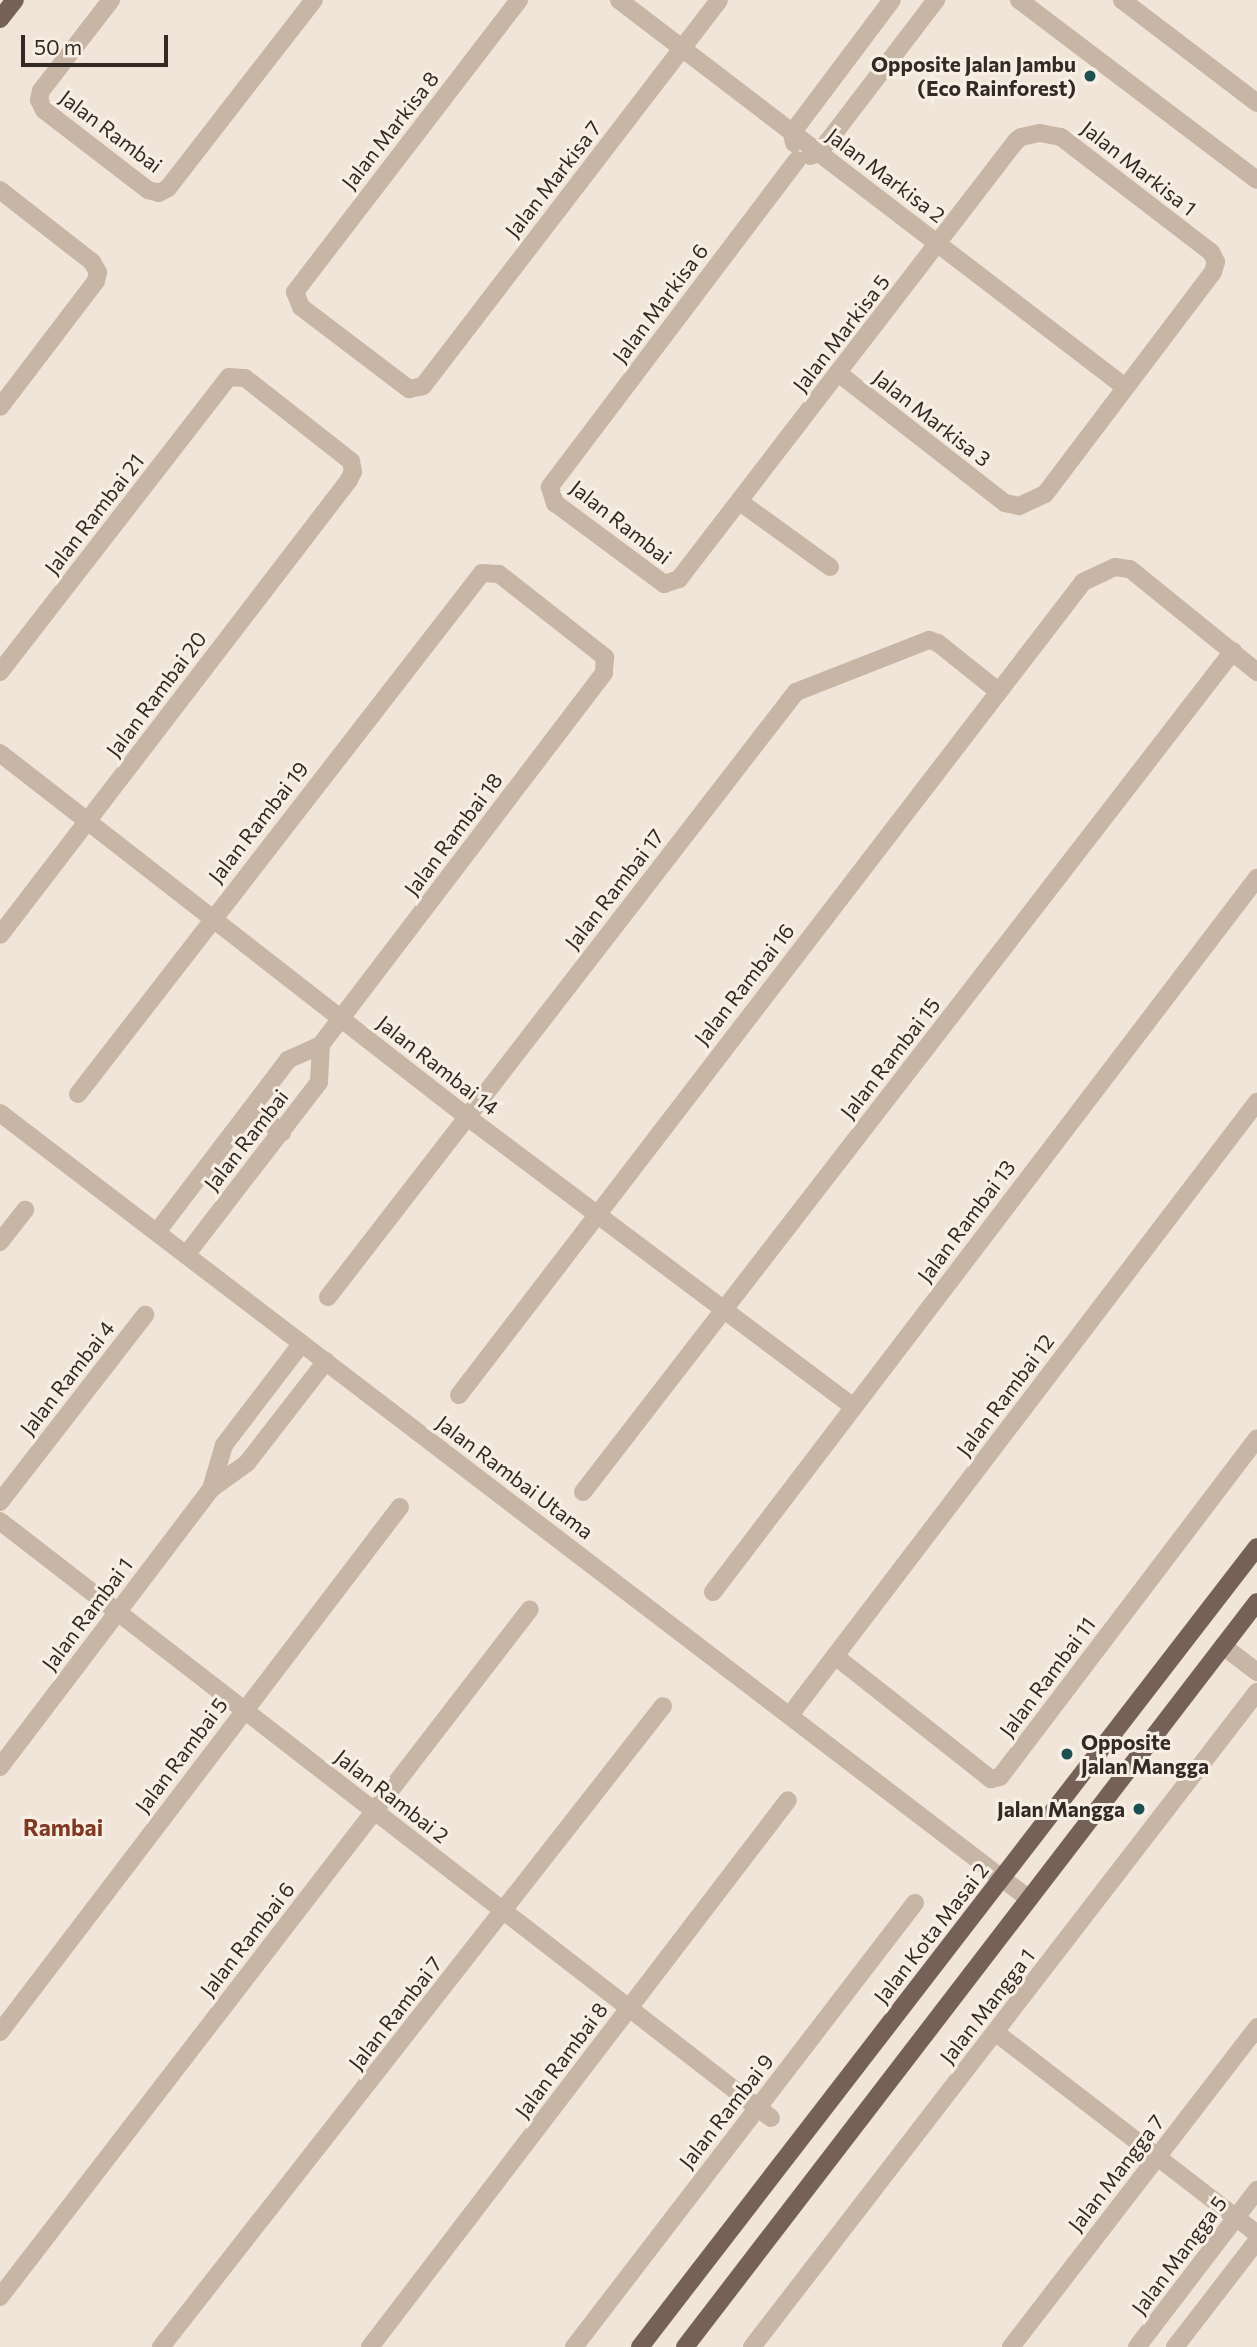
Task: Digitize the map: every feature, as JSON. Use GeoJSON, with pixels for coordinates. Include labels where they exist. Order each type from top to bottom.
{"type":"FeatureCollection","features":[{"type":"Feature","properties":{"kind":"main road"},"geometry":{"type":"LineString","coordinates":[[0,19],[15,0]]}},
{"type":"Feature","properties":{"kind":"main road","name":"Jalan Kota Masai 2"},"geometry":{"type":"LineString","coordinates":[[640,2347],[1257,1547]]}},
{"type":"Feature","properties":{"kind":"main road"},"geometry":{"type":"LineString","coordinates":[[685,2347],[1257,1602]]}},
{"type":"Feature","properties":{"kind":"street","name":"Jalan Rambai"},"geometry":{"type":"LineString","coordinates":[[111,0],[41,91],[41,106],[148,190],[159,193],[168,188],[314,0]]}},
{"type":"Feature","properties":{"kind":"street","name":"Jalan Markisa 8"},"geometry":{"type":"LineString","coordinates":[[423,386],[415,389],[404,386],[300,307],[295,297],[296,289],[519,0]]}},
{"type":"Feature","properties":{"kind":"street","name":"Jalan Markisa 2"},"geometry":{"type":"LineString","coordinates":[[619,0],[1125,387]]}},
{"type":"Feature","properties":{"kind":"street","name":"Jalan Markisa 7"},"geometry":{"type":"LineString","coordinates":[[423,386],[719,0]]}},
{"type":"Feature","properties":{"kind":"street"},"geometry":{"type":"LineString","coordinates":[[892,0],[792,132],[797,160],[819,153],[936,0]]}},
{"type":"Feature","properties":{"kind":"street"},"geometry":{"type":"LineString","coordinates":[[1019,0],[1257,180]]}},
{"type":"Feature","properties":{"kind":"street"},"geometry":{"type":"LineString","coordinates":[[1134,4],[1257,103]]}},
{"type":"Feature","properties":{"kind":"street","name":"Jalan Markisa 5"},"geometry":{"type":"LineString","coordinates":[[684,572],[939,245],[1016,141],[1025,135],[1040,133]]}},
{"type":"Feature","properties":{"kind":"street","name":"Jalan Markisa 1"},"geometry":{"type":"LineString","coordinates":[[1040,133],[1061,137],[1206,249],[1216,262],[1213,272],[1125,387]]}},
{"type":"Feature","properties":{"kind":"street","name":"Jalan Markisa 6"},"geometry":{"type":"LineString","coordinates":[[560,473],[797,160]]}},
{"type":"Feature","properties":{"kind":"street"},"geometry":{"type":"LineString","coordinates":[[0,190],[92,262],[98,272],[96,281],[0,407]]}},
{"type":"Feature","properties":{"kind":"street","name":"Jalan Markisa 3"},"geometry":{"type":"LineString","coordinates":[[838,373],[1014,507],[1042,496],[1125,387]]}},
{"type":"Feature","properties":{"kind":"street","name":"Jalan Rambai 21"},"geometry":{"type":"LineString","coordinates":[[0,672],[223,383],[234,375],[245,378],[348,456],[354,466],[349,480]]}},
{"type":"Feature","properties":{"kind":"street","name":"Jalan Rambai"},"geometry":{"type":"LineString","coordinates":[[560,473],[550,487],[555,503],[659,581],[675,582],[684,572]]}},
{"type":"Feature","properties":{"kind":"street","name":"Jalan Rambai 20"},"geometry":{"type":"LineString","coordinates":[[0,935],[349,480]]}},
{"type":"Feature","properties":{"kind":"street"},"geometry":{"type":"LineString","coordinates":[[740,502],[830,567]]}},
{"type":"Feature","properties":{"kind":"street","name":"Jalan Rambai 16"},"geometry":{"type":"LineString","coordinates":[[459,1395],[1067,601],[1089,577],[1125,567],[1233,652]]}},
{"type":"Feature","properties":{"kind":"street","name":"Jalan Rambai 19"},"geometry":{"type":"LineString","coordinates":[[78,1094],[476,579],[488,571],[499,574],[601,653],[607,663],[602,676]]}},
{"type":"Feature","properties":{"kind":"street","name":"Jalan Rambai 17"},"geometry":{"type":"LineString","coordinates":[[328,1297],[796,692],[929,640],[938,643],[998,691]]}},
{"type":"Feature","properties":{"kind":"street"},"geometry":{"type":"LineString","coordinates":[[1233,652],[1257,672]]}},
{"type":"Feature","properties":{"kind":"street","name":"Jalan Rambai 15"},"geometry":{"type":"LineString","coordinates":[[583,1492],[1233,652]]}},
{"type":"Feature","properties":{"kind":"street","name":"Jalan Rambai 18"},"geometry":{"type":"LineString","coordinates":[[341,1019],[602,676]]}},
{"type":"Feature","properties":{"kind":"street","name":"Jalan Rambai 14"},"geometry":{"type":"LineString","coordinates":[[0,753],[466,1116],[853,1407]]}},
{"type":"Feature","properties":{"kind":"street","name":"Jalan Rambai 13"},"geometry":{"type":"LineString","coordinates":[[713,1592],[1257,878]]}},
{"type":"Feature","properties":{"kind":"street","name":"Jalan Rambai"},"geometry":{"type":"LineString","coordinates":[[157,1232],[288,1060],[321,1045],[341,1019]]}},
{"type":"Feature","properties":{"kind":"street","name":"Jalan Rambai"},"geometry":{"type":"LineString","coordinates":[[186,1255],[319,1082],[321,1045]]}},
{"type":"Feature","properties":{"kind":"street","name":"Jalan Rambai 12"},"geometry":{"type":"LineString","coordinates":[[790,1715],[1257,1102]]}},
{"type":"Feature","properties":{"kind":"street"},"geometry":{"type":"LineString","coordinates":[[251,1109],[282,1132]]}},
{"type":"Feature","properties":{"kind":"street","name":"Jalan Rambai Utama"},"geometry":{"type":"LineString","coordinates":[[0,1113],[1029,1899]]}},
{"type":"Feature","properties":{"kind":"street"},"geometry":{"type":"LineString","coordinates":[[0,1242],[25,1210]]}},
{"type":"Feature","properties":{"kind":"street","name":"Jalan Rambai 4"},"geometry":{"type":"LineString","coordinates":[[0,1502],[145,1315]]}},
{"type":"Feature","properties":{"kind":"street","name":"Jalan Rambai 1"},"geometry":{"type":"LineString","coordinates":[[211,1489],[224,1445],[302,1343]]}},
{"type":"Feature","properties":{"kind":"street","name":"Jalan Rambai 1"},"geometry":{"type":"LineString","coordinates":[[0,1767],[211,1489],[247,1463],[326,1361]]}},
{"type":"Feature","properties":{"kind":"street","name":"Jalan Rambai 11"},"geometry":{"type":"LineString","coordinates":[[835,1656],[991,1779],[1000,1777],[1257,1438]]}},
{"type":"Feature","properties":{"kind":"street","name":"Jalan Rambai 5"},"geometry":{"type":"LineString","coordinates":[[0,2032],[400,1507]]}},
{"type":"Feature","properties":{"kind":"street","name":"Jalan Rambai 2"},"geometry":{"type":"LineString","coordinates":[[0,1521],[764,2113]]}},
{"type":"Feature","properties":{"kind":"street","name":"Jalan Rambai 6"},"geometry":{"type":"LineString","coordinates":[[0,2297],[530,1609]]}},
{"type":"Feature","properties":{"kind":"street"},"geometry":{"type":"LineString","coordinates":[[1223,1646],[1257,1672]]}},
{"type":"Feature","properties":{"kind":"street","name":"Jalan Mangga 1"},"geometry":{"type":"LineString","coordinates":[[752,2347],[1257,1692]]}},
{"type":"Feature","properties":{"kind":"street","name":"Jalan Rambai 7"},"geometry":{"type":"LineString","coordinates":[[162,2347],[663,1706]]}},
{"type":"Feature","properties":{"kind":"street","name":"Jalan Rambai 8"},"geometry":{"type":"LineString","coordinates":[[370,2347],[788,1800]]}},
{"type":"Feature","properties":{"kind":"street","name":"Jalan Rambai 9"},"geometry":{"type":"LineString","coordinates":[[574,2347],[764,2113],[915,1903]]}},
{"type":"Feature","properties":{"kind":"street","name":"Jalan Mangga 7"},"geometry":{"type":"LineString","coordinates":[[1011,2347],[1257,2027]]}},
{"type":"Feature","properties":{"kind":"street"},"geometry":{"type":"LineString","coordinates":[[995,2032],[1257,2234]]}},
{"type":"Feature","properties":{"kind":"street","name":"Jalan Mangga 5"},"geometry":{"type":"LineString","coordinates":[[1137,2347],[1257,2190]]}},
{"type":"Feature","properties":{"kind":"street"},"geometry":{"type":"LineString","coordinates":[[1175,2347],[1257,2241]]}},
{"type":"Feature","properties":{"kind":"place","name":"Opposite Jalan Jambu (Eco Rainforest)"},"geometry":{"type":"Point","coordinates":[1090,76]}},
{"type":"Feature","properties":{"kind":"place","name":"Opposite Jalan Mangga"},"geometry":{"type":"Point","coordinates":[1067,1754]}},
{"type":"Feature","properties":{"kind":"place","name":"Jalan Mangga"},"geometry":{"type":"Point","coordinates":[1139,1809]}},
{"type":"Feature","properties":{"kind":"district","name":"Rambai"},"geometry":{"type":"Point","coordinates":[63,1827]}}]}
